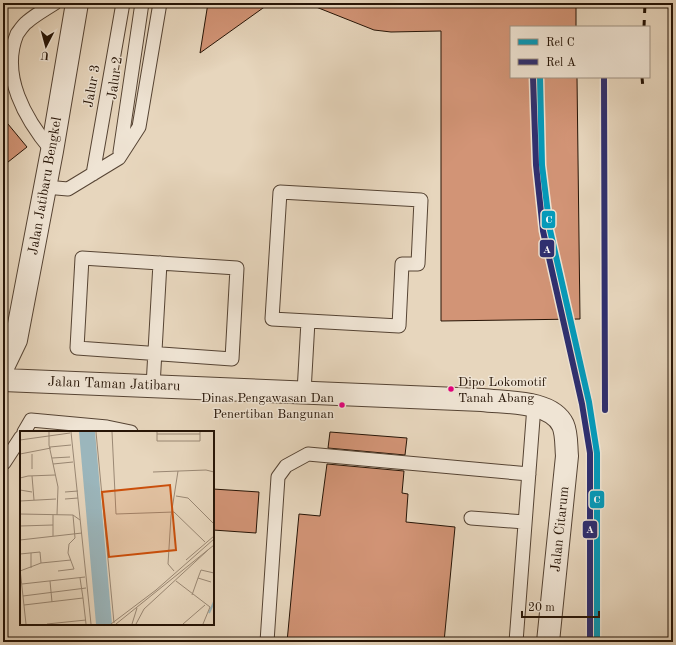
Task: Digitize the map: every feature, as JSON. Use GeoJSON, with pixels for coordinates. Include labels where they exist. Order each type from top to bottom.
{"type":"FeatureCollection","features":[{"type":"Feature","properties":{"kind":"street","name":"Jalan Jatibaru Bengkel"},"geometry":{"type":"LineString","coordinates":[[3,367],[16,340],[52,150],[77,3]]}},
{"type":"Feature","properties":{"kind":"street","name":"Jalan Taman Jatibaru"},"geometry":{"type":"LineString","coordinates":[[3,380],[482,400],[534,406],[552,411],[558,417]]}},
{"type":"Feature","properties":{"kind":"street","name":"Jalan Citarum"},"geometry":{"type":"LineString","coordinates":[[548,642],[567,456],[564,427],[558,417]]}},
{"type":"Feature","properties":{"kind":"lane"},"geometry":{"type":"LineString","coordinates":[[52,150],[26,119],[14,99],[5,78],[6,61],[10,43],[26,22],[55,3]]}},
{"type":"Feature","properties":{"kind":"lane","name":"Jalur 3"},"geometry":{"type":"LineString","coordinates":[[93,174],[122,3]]}},
{"type":"Feature","properties":{"kind":"lane","name":"Jalur 2"},"geometry":{"type":"LineString","coordinates":[[119,158],[142,3]]}},
{"type":"Feature","properties":{"kind":"lane"},"geometry":{"type":"LineString","coordinates":[[45,187],[68,190],[119,158],[139,127],[160,3]]}},
{"type":"Feature","properties":{"kind":"lane"},"geometry":{"type":"LineString","coordinates":[[280,192],[421,200],[418,264],[402,264],[399,326],[308,321],[272,319],[280,192]]}},
{"type":"Feature","properties":{"kind":"lane"},"geometry":{"type":"LineString","coordinates":[[82,258],[160,263],[238,268],[232,359],[77,348],[82,258]]}},
{"type":"Feature","properties":{"kind":"lane"},"geometry":{"type":"LineString","coordinates":[[153,386],[160,263]]}},
{"type":"Feature","properties":{"kind":"lane"},"geometry":{"type":"LineString","coordinates":[[304,392],[308,321]]}},
{"type":"Feature","properties":{"kind":"lane"},"geometry":{"type":"LineString","coordinates":[[516,642],[534,406]]}},
{"type":"Feature","properties":{"kind":"lane"},"geometry":{"type":"LineString","coordinates":[[25,431],[31,420],[107,427],[126,431]]}},
{"type":"Feature","properties":{"kind":"lane"},"geometry":{"type":"LineString","coordinates":[[3,466],[20,439]]}},
{"type":"Feature","properties":{"kind":"lane"},"geometry":{"type":"LineString","coordinates":[[267,642],[278,477],[286,466],[308,454],[529,474]]}},
{"type":"Feature","properties":{"kind":"lane"},"geometry":{"type":"LineString","coordinates":[[471,518],[525,522]]}},
{"type":"Feature","properties":{"kind":"building"},"geometry":{"type":"Polygon","coordinates":[[[208,3],[270,3],[200,53],[208,3]]]}},
{"type":"Feature","properties":{"kind":"building"},"geometry":{"type":"Polygon","coordinates":[[[306,3],[576,3],[576,26],[510,26],[510,78],[577,78],[580,319],[441,321],[441,31],[391,32],[374,30],[306,3]]]}},
{"type":"Feature","properties":{"kind":"building"},"geometry":{"type":"Polygon","coordinates":[[[3,118],[27,147],[3,166],[3,118]]]}},
{"type":"Feature","properties":{"kind":"building"},"geometry":{"type":"Polygon","coordinates":[[[330,432],[407,438],[405,455],[328,448],[330,432]]]}},
{"type":"Feature","properties":{"kind":"building"},"geometry":{"type":"Polygon","coordinates":[[[327,464],[404,471],[402,493],[408,494],[406,522],[455,527],[444,642],[287,642],[299,514],[320,516],[327,464]]]}},
{"type":"Feature","properties":{"kind":"building"},"geometry":{"type":"Polygon","coordinates":[[[214,489],[259,492],[256,533],[214,530],[214,489]]]}},
{"type":"Feature","properties":{"kind":"railway"},"geometry":{"type":"LineString","coordinates":[[644,26],[645,3]]}},
{"type":"Feature","properties":{"kind":"railway"},"geometry":{"type":"LineString","coordinates":[[642,78],[643,89]]}},
{"type":"Feature","properties":{"kind":"rail line","name":"A"},"geometry":{"type":"LineString","coordinates":[[533,78],[536,165],[543,231],[582,404],[590,453],[590,642]]}},
{"type":"Feature","properties":{"kind":"rail line","name":"C"},"geometry":{"type":"LineString","coordinates":[[540,78],[542,165],[550,230],[589,402],[597,453],[597,642]]}},
{"type":"Feature","properties":{"kind":"rail line","name":"A"},"geometry":{"type":"LineString","coordinates":[[604,78],[605,410]]}},
{"type":"Feature","properties":{"kind":"place","name":"Dipo Lokomotif Tanah Abang"},"geometry":{"type":"Point","coordinates":[451,389]}},
{"type":"Feature","properties":{"kind":"place","name":"Dinas Pengawasan Dan Penertiban Bangunan"},"geometry":{"type":"Point","coordinates":[342,405]}}]}
